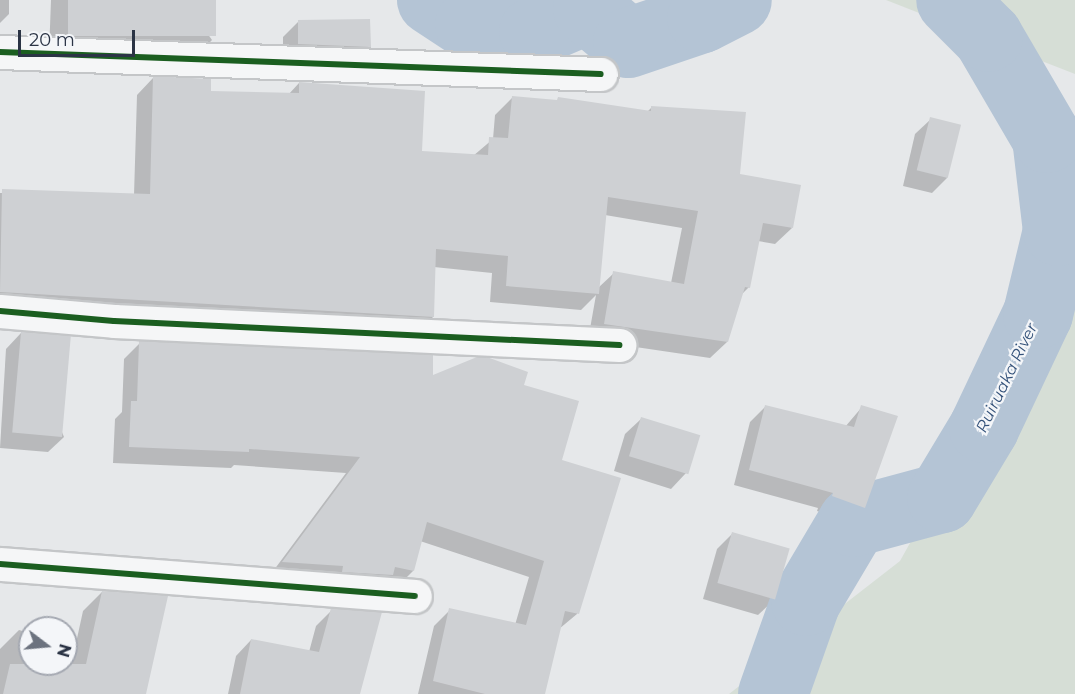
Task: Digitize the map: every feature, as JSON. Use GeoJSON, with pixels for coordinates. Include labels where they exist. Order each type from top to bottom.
{"type":"FeatureCollection","features":[{"type":"Feature","properties":{"kind":"street"},"geometry":{"type":"LineString","coordinates":[[0,52],[601,74]]}},
{"type":"Feature","properties":{"kind":"street"},"geometry":{"type":"LineString","coordinates":[[0,311],[114,321],[619,345]]}},
{"type":"Feature","properties":{"kind":"street"},"geometry":{"type":"LineString","coordinates":[[0,564],[415,596]]}},
{"type":"Feature","properties":{"kind":"shaded area"},"geometry":{"type":"Polygon","coordinates":[[[886,0],[1075,0],[1075,74],[886,0]]]}},
{"type":"Feature","properties":{"kind":"shaded area"},"geometry":{"type":"Polygon","coordinates":[[[1075,246],[1075,694],[729,694],[900,561],[1075,246]]]}},
{"type":"Feature","properties":{"kind":"building"},"geometry":{"type":"Polygon","coordinates":[[[68,0],[216,0],[216,36],[68,36],[68,0]]]}},
{"type":"Feature","properties":{"kind":"building"},"geometry":{"type":"Polygon","coordinates":[[[370,19],[371,47],[298,44],[298,20],[370,19]]]}},
{"type":"Feature","properties":{"kind":"building"},"geometry":{"type":"Polygon","coordinates":[[[153,76],[211,79],[211,91],[299,93],[299,82],[425,91],[422,151],[488,155],[489,137],[508,138],[512,96],[557,100],[558,97],[651,111],[651,106],[746,112],[740,174],[801,185],[793,228],[763,223],[750,288],[745,287],[728,342],[604,324],[613,271],[684,284],[698,211],[608,197],[599,294],[506,286],[508,256],[436,249],[434,317],[0,292],[2,189],[150,194],[153,76]]]}},
{"type":"Feature","properties":{"kind":"building"},"geometry":{"type":"Polygon","coordinates":[[[930,117],[961,125],[948,178],[917,170],[930,117]]]}},
{"type":"Feature","properties":{"kind":"building"},"geometry":{"type":"Polygon","coordinates":[[[21,332],[71,336],[62,437],[12,433],[21,332]]]}},
{"type":"Feature","properties":{"kind":"building"},"geometry":{"type":"Polygon","coordinates":[[[139,341],[433,355],[433,375],[477,357],[487,357],[528,372],[524,385],[579,401],[562,460],[621,478],[579,614],[565,611],[545,694],[485,694],[433,681],[449,608],[526,625],[544,561],[427,522],[414,571],[395,567],[393,575],[342,572],[343,566],[282,562],[360,457],[249,449],[249,452],[129,447],[131,401],[137,401],[139,341]]]}},
{"type":"Feature","properties":{"kind":"building"},"geometry":{"type":"Polygon","coordinates":[[[765,405],[854,427],[861,405],[898,416],[865,508],[832,496],[833,493],[749,470],[765,405]]]}},
{"type":"Feature","properties":{"kind":"building"},"geometry":{"type":"Polygon","coordinates":[[[641,417],[700,435],[688,474],[629,456],[641,417]]]}},
{"type":"Feature","properties":{"kind":"building"},"geometry":{"type":"Polygon","coordinates":[[[732,532],[790,549],[775,599],[717,583],[732,532]]]}},
{"type":"Feature","properties":{"kind":"building"},"geometry":{"type":"Polygon","coordinates":[[[102,591],[168,596],[146,694],[3,694],[10,664],[18,664],[18,676],[78,676],[78,664],[86,664],[102,591]]]}},
{"type":"Feature","properties":{"kind":"building"},"geometry":{"type":"Polygon","coordinates":[[[331,608],[382,612],[360,694],[240,694],[251,639],[319,652],[331,608]]]}},
{"type":"Feature","properties":{"kind":"waterway","name":"Ruiruaka River"},"geometry":{"type":"LineString","coordinates":[[432,0],[470,25],[534,32],[588,9],[628,43],[702,18],[737,0]]}},
{"type":"Feature","properties":{"kind":"waterway","name":"Ruiruaka River"},"geometry":{"type":"LineString","coordinates":[[773,694],[806,601],[853,522],[942,498],[984,428],[1038,314],[1058,231],[1047,138],[988,37],[951,0]]}},
{"type":"Feature","properties":{"kind":"cycle path"},"geometry":{"type":"LineString","coordinates":[[0,52],[601,74]]}},
{"type":"Feature","properties":{"kind":"cycle path"},"geometry":{"type":"LineString","coordinates":[[0,311],[114,321],[619,345]]}},
{"type":"Feature","properties":{"kind":"cycle path"},"geometry":{"type":"LineString","coordinates":[[0,564],[415,596]]}}]}
